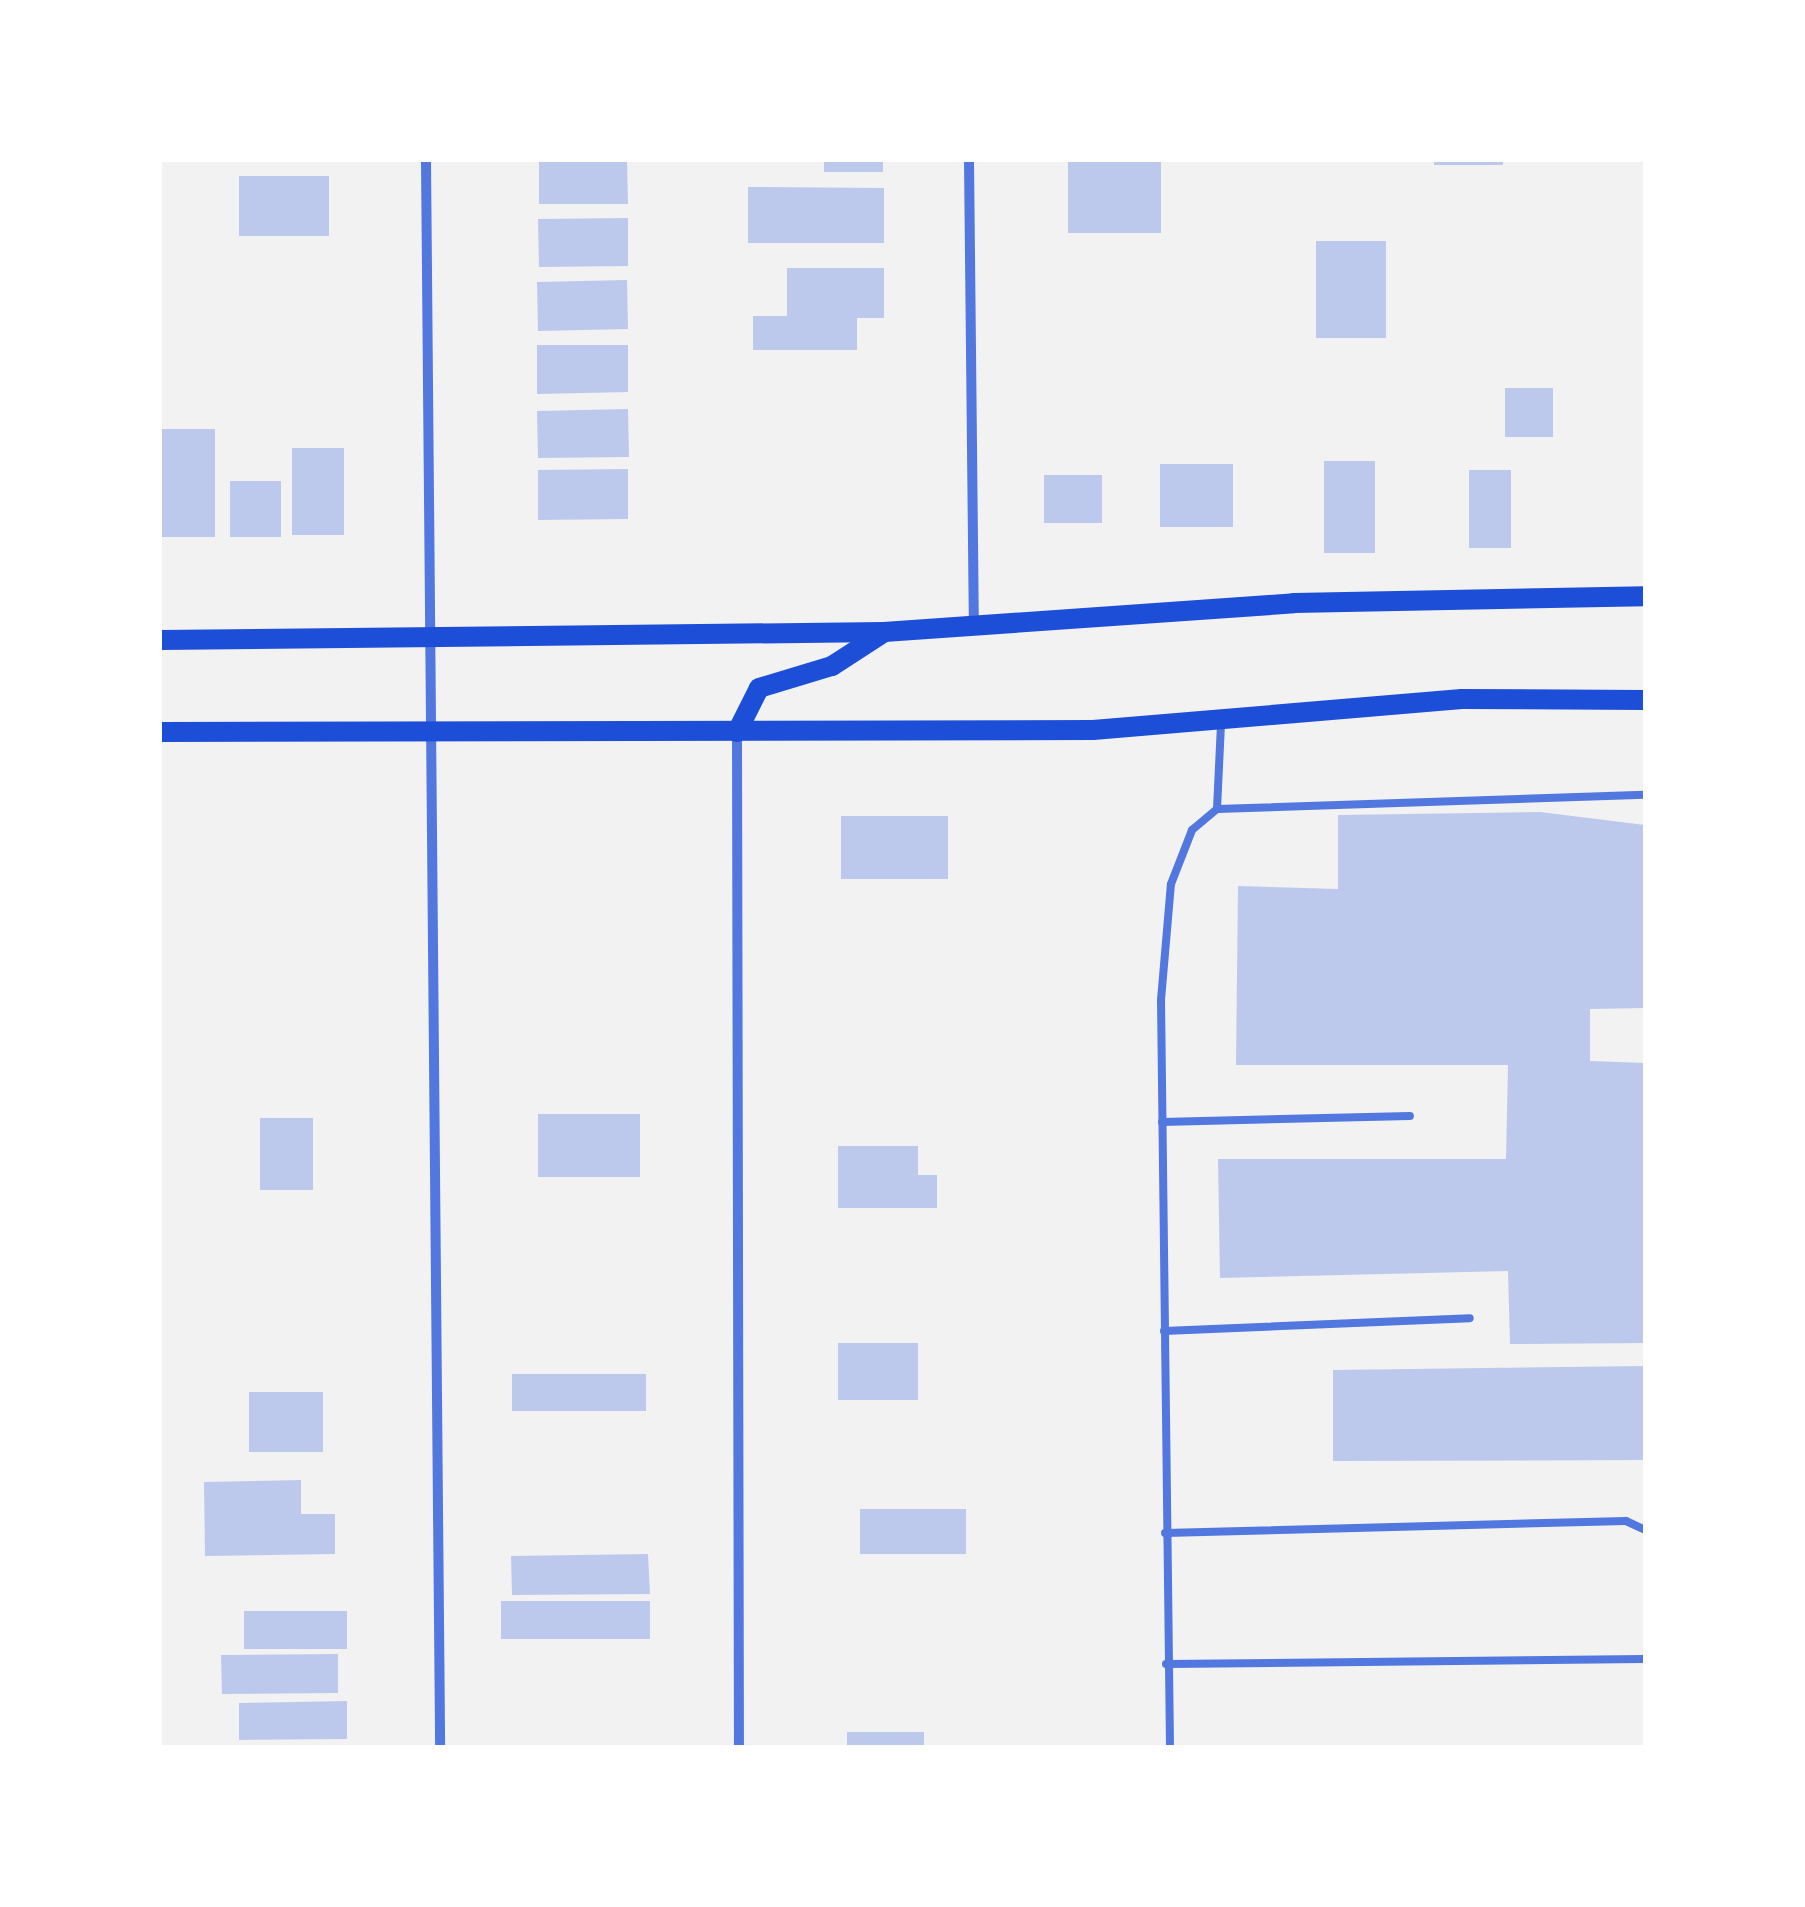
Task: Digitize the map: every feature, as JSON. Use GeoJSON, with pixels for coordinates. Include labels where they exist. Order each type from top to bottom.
{"type":"FeatureCollection","features":[{"type":"Feature","properties":{"kind":"main road"},"geometry":{"type":"LineString","coordinates":[[160,640],[884,632],[1294,603],[1645,596]]}},
{"type":"Feature","properties":{"kind":"main road"},"geometry":{"type":"LineString","coordinates":[[737,732],[759,688],[832,666],[884,632]]}},
{"type":"Feature","properties":{"kind":"main road"},"geometry":{"type":"LineString","coordinates":[[160,732],[1093,730],[1462,699],[1645,700]]}},
{"type":"Feature","properties":{"kind":"street"},"geometry":{"type":"LineString","coordinates":[[426,160],[440,1747]]}},
{"type":"Feature","properties":{"kind":"street"},"geometry":{"type":"LineString","coordinates":[[969,160],[974,628]]}},
{"type":"Feature","properties":{"kind":"street"},"geometry":{"type":"LineString","coordinates":[[737,732],[739,1747]]}},
{"type":"Feature","properties":{"kind":"lane"},"geometry":{"type":"LineString","coordinates":[[1217,808],[1221,720]]}},
{"type":"Feature","properties":{"kind":"lane"},"geometry":{"type":"LineString","coordinates":[[1170,1747],[1162,1122],[1170,884],[1192,830],[1217,808],[1645,794]]}},
{"type":"Feature","properties":{"kind":"lane"},"geometry":{"type":"LineString","coordinates":[[1162,1122],[1410,1116]]}},
{"type":"Feature","properties":{"kind":"lane"},"geometry":{"type":"LineString","coordinates":[[1164,1332],[1470,1318]]}},
{"type":"Feature","properties":{"kind":"lane"},"geometry":{"type":"LineString","coordinates":[[1165,1533],[1626,1521],[1645,1530]]}},
{"type":"Feature","properties":{"kind":"lane"},"geometry":{"type":"LineString","coordinates":[[1166,1664],[1645,1659]]}},
{"type":"Feature","properties":{"kind":"building"},"geometry":{"type":"Polygon","coordinates":[[[539,160],[627,160],[628,204],[539,204],[539,160]]]}},
{"type":"Feature","properties":{"kind":"building"},"geometry":{"type":"Polygon","coordinates":[[[824,160],[883,160],[883,172],[824,172],[824,160]]]}},
{"type":"Feature","properties":{"kind":"building"},"geometry":{"type":"Polygon","coordinates":[[[1068,160],[1161,160],[1161,233],[1068,233],[1068,160]]]}},
{"type":"Feature","properties":{"kind":"building"},"geometry":{"type":"Polygon","coordinates":[[[1434,160],[1503,160],[1503,165],[1434,165],[1434,160]]]}},
{"type":"Feature","properties":{"kind":"building"},"geometry":{"type":"Polygon","coordinates":[[[239,176],[329,176],[329,236],[239,236],[239,176]]]}},
{"type":"Feature","properties":{"kind":"building"},"geometry":{"type":"Polygon","coordinates":[[[748,187],[884,188],[884,243],[748,243],[748,187]]]}},
{"type":"Feature","properties":{"kind":"building"},"geometry":{"type":"Polygon","coordinates":[[[628,218],[628,266],[539,267],[538,219],[628,218]]]}},
{"type":"Feature","properties":{"kind":"building"},"geometry":{"type":"Polygon","coordinates":[[[1316,241],[1386,241],[1386,338],[1316,338],[1316,241]]]}},
{"type":"Feature","properties":{"kind":"building"},"geometry":{"type":"Polygon","coordinates":[[[787,268],[884,268],[884,318],[857,318],[857,350],[753,350],[753,316],[787,316],[787,268]]]}},
{"type":"Feature","properties":{"kind":"building"},"geometry":{"type":"Polygon","coordinates":[[[627,280],[628,329],[538,331],[537,282],[627,280]]]}},
{"type":"Feature","properties":{"kind":"building"},"geometry":{"type":"Polygon","coordinates":[[[537,345],[628,345],[628,392],[537,394],[537,345]]]}},
{"type":"Feature","properties":{"kind":"building"},"geometry":{"type":"Polygon","coordinates":[[[1505,388],[1553,388],[1553,437],[1505,437],[1505,388]]]}},
{"type":"Feature","properties":{"kind":"building"},"geometry":{"type":"Polygon","coordinates":[[[628,409],[629,457],[538,458],[537,411],[628,409]]]}},
{"type":"Feature","properties":{"kind":"building"},"geometry":{"type":"Polygon","coordinates":[[[160,429],[215,429],[215,537],[160,537],[160,429]]]}},
{"type":"Feature","properties":{"kind":"building"},"geometry":{"type":"Polygon","coordinates":[[[292,448],[344,448],[344,535],[292,535],[292,448]]]}},
{"type":"Feature","properties":{"kind":"building"},"geometry":{"type":"Polygon","coordinates":[[[1324,461],[1375,461],[1375,553],[1324,553],[1324,461]]]}},
{"type":"Feature","properties":{"kind":"building"},"geometry":{"type":"Polygon","coordinates":[[[1160,464],[1233,464],[1233,527],[1160,527],[1160,464]]]}},
{"type":"Feature","properties":{"kind":"building"},"geometry":{"type":"Polygon","coordinates":[[[628,469],[628,519],[538,520],[538,470],[628,469]]]}},
{"type":"Feature","properties":{"kind":"building"},"geometry":{"type":"Polygon","coordinates":[[[1469,470],[1511,470],[1511,548],[1469,548],[1469,470]]]}},
{"type":"Feature","properties":{"kind":"building"},"geometry":{"type":"Polygon","coordinates":[[[1044,475],[1102,475],[1102,523],[1044,523],[1044,475]]]}},
{"type":"Feature","properties":{"kind":"building"},"geometry":{"type":"Polygon","coordinates":[[[230,481],[281,481],[281,537],[230,537],[230,481]]]}},
{"type":"Feature","properties":{"kind":"building"},"geometry":{"type":"Polygon","coordinates":[[[1540,812],[1645,825],[1645,1008],[1590,1009],[1590,1061],[1645,1063],[1645,1343],[1510,1344],[1508,1271],[1220,1278],[1218,1159],[1506,1159],[1508,1065],[1236,1065],[1238,886],[1338,889],[1338,815],[1540,812]]]}},
{"type":"Feature","properties":{"kind":"building"},"geometry":{"type":"Polygon","coordinates":[[[841,816],[948,816],[948,879],[841,879],[841,816]]]}},
{"type":"Feature","properties":{"kind":"building"},"geometry":{"type":"Polygon","coordinates":[[[538,1114],[640,1114],[640,1177],[538,1177],[538,1114]]]}},
{"type":"Feature","properties":{"kind":"building"},"geometry":{"type":"Polygon","coordinates":[[[260,1118],[313,1118],[313,1190],[260,1190],[260,1118]]]}},
{"type":"Feature","properties":{"kind":"building"},"geometry":{"type":"Polygon","coordinates":[[[838,1146],[918,1146],[918,1175],[937,1175],[937,1208],[838,1208],[838,1146]]]}},
{"type":"Feature","properties":{"kind":"building"},"geometry":{"type":"Polygon","coordinates":[[[838,1343],[918,1343],[918,1400],[838,1400],[838,1343]]]}},
{"type":"Feature","properties":{"kind":"building"},"geometry":{"type":"Polygon","coordinates":[[[1645,1366],[1645,1460],[1333,1461],[1333,1370],[1645,1366]]]}},
{"type":"Feature","properties":{"kind":"building"},"geometry":{"type":"Polygon","coordinates":[[[512,1374],[646,1374],[646,1411],[512,1411],[512,1374]]]}},
{"type":"Feature","properties":{"kind":"building"},"geometry":{"type":"Polygon","coordinates":[[[249,1392],[323,1392],[323,1452],[249,1452],[249,1392]]]}},
{"type":"Feature","properties":{"kind":"building"},"geometry":{"type":"Polygon","coordinates":[[[301,1480],[301,1514],[335,1514],[335,1554],[205,1556],[204,1482],[301,1480]]]}},
{"type":"Feature","properties":{"kind":"building"},"geometry":{"type":"Polygon","coordinates":[[[860,1509],[966,1509],[966,1554],[860,1554],[860,1509]]]}},
{"type":"Feature","properties":{"kind":"building"},"geometry":{"type":"Polygon","coordinates":[[[648,1554],[650,1594],[512,1595],[511,1556],[648,1554]]]}},
{"type":"Feature","properties":{"kind":"building"},"geometry":{"type":"Polygon","coordinates":[[[501,1601],[650,1601],[650,1639],[501,1639],[501,1601]]]}},
{"type":"Feature","properties":{"kind":"building"},"geometry":{"type":"Polygon","coordinates":[[[244,1611],[347,1611],[347,1649],[244,1649],[244,1611]]]}},
{"type":"Feature","properties":{"kind":"building"},"geometry":{"type":"Polygon","coordinates":[[[338,1654],[338,1693],[222,1694],[221,1655],[338,1654]]]}},
{"type":"Feature","properties":{"kind":"building"},"geometry":{"type":"Polygon","coordinates":[[[347,1701],[347,1739],[239,1740],[239,1703],[347,1701]]]}},
{"type":"Feature","properties":{"kind":"building"},"geometry":{"type":"Polygon","coordinates":[[[847,1732],[924,1732],[924,1747],[847,1747],[847,1732]]]}}]}
